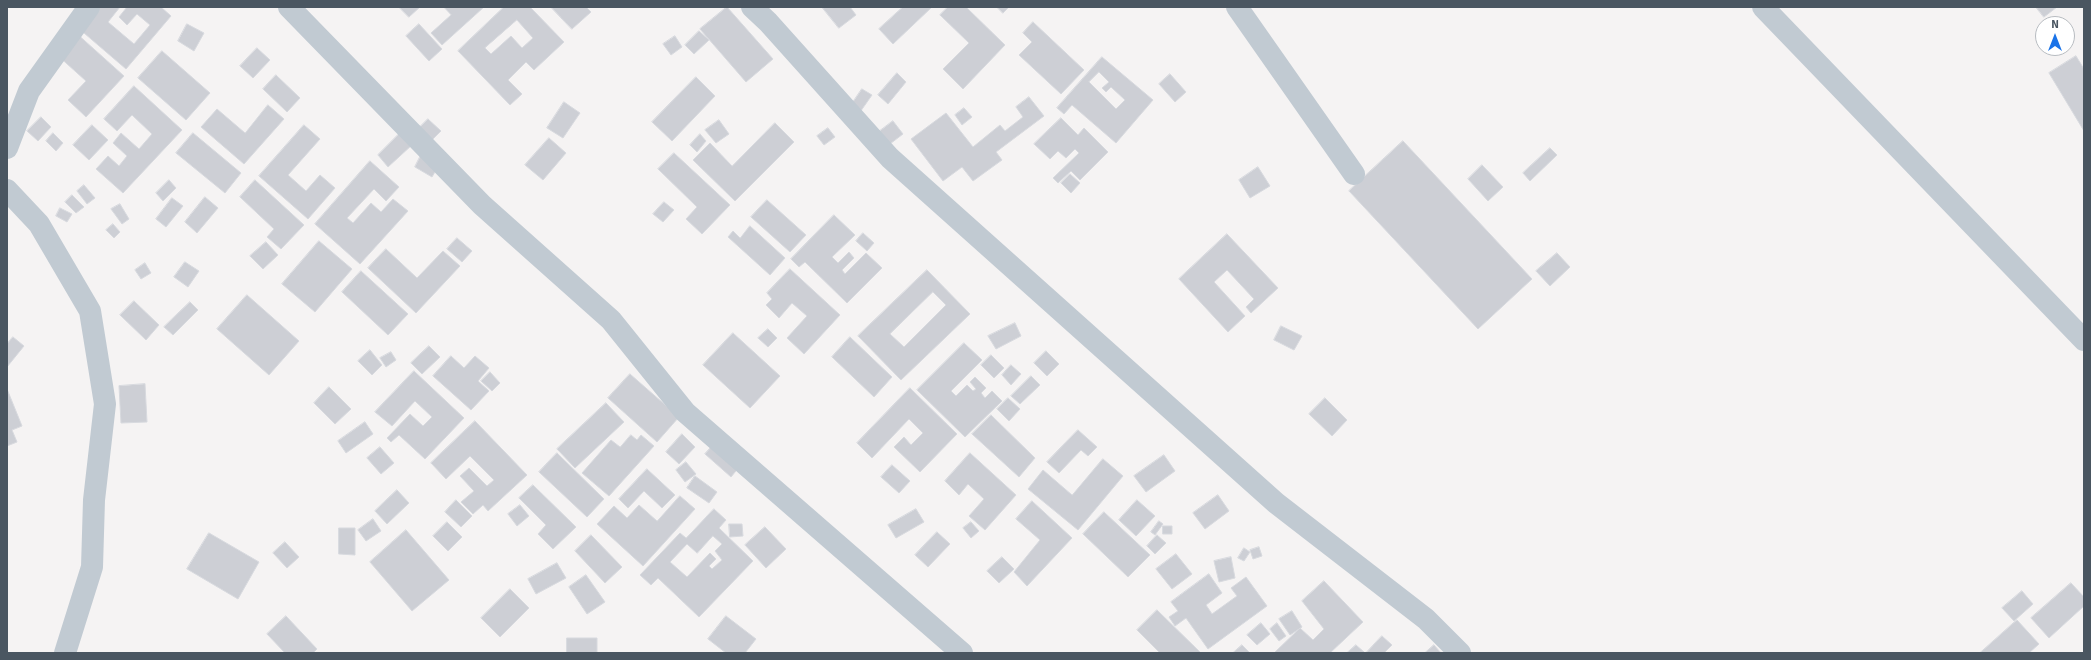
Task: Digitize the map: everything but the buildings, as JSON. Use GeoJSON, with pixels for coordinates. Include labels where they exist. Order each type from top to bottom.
{"type":"FeatureCollection","features":[{"type":"Feature","properties":{"kind":"street"},"geometry":{"type":"LineString","coordinates":[[7,148],[29,90],[89,7]]}},
{"type":"Feature","properties":{"kind":"street"},"geometry":{"type":"LineString","coordinates":[[289,7],[482,205],[611,320],[685,412],[962,653]]}},
{"type":"Feature","properties":{"kind":"street"},"geometry":{"type":"LineString","coordinates":[[752,7],[768,22],[890,158],[1276,503],[1426,619],[1460,653]]}},
{"type":"Feature","properties":{"kind":"street"},"geometry":{"type":"LineString","coordinates":[[1237,7],[1354,174]]}},
{"type":"Feature","properties":{"kind":"street"},"geometry":{"type":"LineString","coordinates":[[1763,7],[2084,340]]}},
{"type":"Feature","properties":{"kind":"street"},"geometry":{"type":"LineString","coordinates":[[7,190],[39,224],[90,311],[105,404],[94,500],[92,567],[65,653]]}}]}
